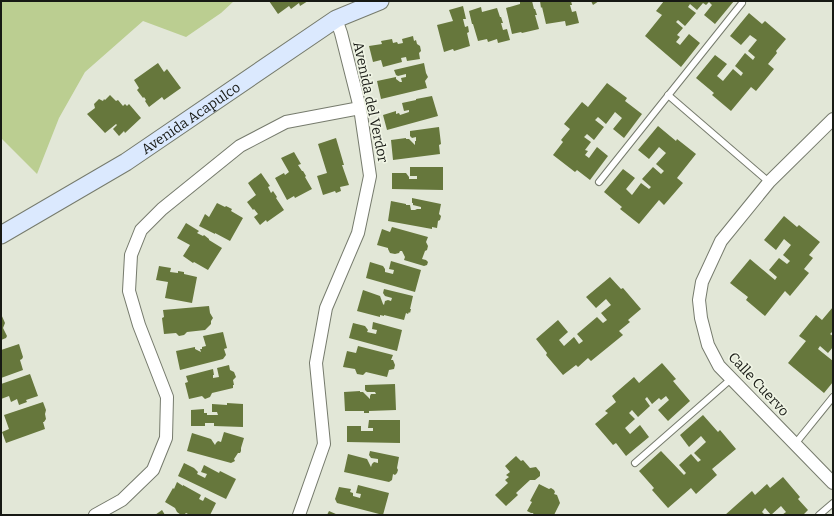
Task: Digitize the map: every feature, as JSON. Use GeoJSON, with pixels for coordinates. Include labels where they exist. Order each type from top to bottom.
{"type":"FeatureCollection","features":[{"type":"Feature","properties":{"kind":"street","name":"Avenida Acapulco"},"geometry":{"type":"LineString","coordinates":[[1,235],[126,162],[336,19],[380,1]]}},
{"type":"Feature","properties":{"kind":"street","name":"Avenida del Verdor"},"geometry":{"type":"LineString","coordinates":[[299,515],[324,444],[316,363],[326,308],[358,233],[370,176],[360,108],[336,19]]}},
{"type":"Feature","properties":{"kind":"street"},"geometry":{"type":"LineString","coordinates":[[95,515],[122,500],[153,470],[166,438],[167,397],[139,325],[129,291],[131,255],[141,230],[162,209],[240,146],[286,122],[360,108]]}},
{"type":"Feature","properties":{"kind":"street","name":"Calle Cuervo"},"geometry":{"type":"LineString","coordinates":[[833,119],[769,182],[721,241],[702,282],[699,300],[701,318],[708,345],[718,366],[833,483]]}},
{"type":"Feature","properties":{"kind":"lane"},"geometry":{"type":"LineString","coordinates":[[599,182],[742,2]]}},
{"type":"Feature","properties":{"kind":"lane"},"geometry":{"type":"LineString","coordinates":[[668,95],[769,182]]}},
{"type":"Feature","properties":{"kind":"lane"},"geometry":{"type":"LineString","coordinates":[[635,462],[731,379]]}},
{"type":"Feature","properties":{"kind":"lane"},"geometry":{"type":"LineString","coordinates":[[795,444],[833,397]]}},
{"type":"Feature","properties":{"kind":"lane"},"geometry":{"type":"LineString","coordinates":[[819,515],[833,503]]}},
{"type":"Feature","properties":{"kind":"green space"},"geometry":{"type":"Polygon","coordinates":[[[1,1],[234,1],[221,13],[186,37],[143,21],[85,72],[59,118],[37,174],[1,138],[1,1]]]}},
{"type":"Feature","properties":{"kind":"building"},"geometry":{"type":"Polygon","coordinates":[[[269,1],[308,1],[300,6],[299,3],[291,9],[289,6],[278,14],[269,1]]]}},
{"type":"Feature","properties":{"kind":"building"},"geometry":{"type":"Polygon","coordinates":[[[520,1],[532,1],[537,15],[535,15],[539,29],[512,34],[506,8],[520,4],[520,1]]]}},
{"type":"Feature","properties":{"kind":"building"},"geometry":{"type":"Polygon","coordinates":[[[540,1],[571,1],[572,5],[570,5],[572,12],[576,11],[579,23],[566,26],[565,21],[546,24],[540,1]]]}},
{"type":"Feature","properties":{"kind":"building"},"geometry":{"type":"Polygon","coordinates":[[[591,1],[599,1],[593,5],[591,1]]]}},
{"type":"Feature","properties":{"kind":"building"},"geometry":{"type":"Polygon","coordinates":[[[664,1],[734,1],[715,24],[704,15],[712,5],[709,2],[706,5],[703,3],[697,10],[690,4],[688,7],[696,13],[685,26],[678,20],[676,22],[683,28],[677,35],[680,37],[676,42],[680,45],[689,34],[700,43],[681,67],[645,36],[662,15],[656,11],[664,1]]]}},
{"type":"Feature","properties":{"kind":"building"},"geometry":{"type":"Polygon","coordinates":[[[463,6],[466,19],[463,19],[465,27],[468,26],[469,32],[467,33],[470,46],[454,51],[453,49],[444,52],[437,25],[453,21],[449,10],[463,6]]]}},
{"type":"Feature","properties":{"kind":"building"},"geometry":{"type":"Polygon","coordinates":[[[481,7],[482,12],[497,8],[503,23],[501,23],[503,30],[507,29],[510,40],[498,43],[497,39],[488,42],[487,39],[478,41],[469,11],[481,7]]]}},
{"type":"Feature","properties":{"kind":"building"},"geometry":{"type":"Polygon","coordinates":[[[749,13],[762,24],[765,21],[786,39],[768,64],[774,69],[756,91],[751,87],[731,111],[712,95],[714,93],[696,78],[715,55],[727,64],[717,76],[723,81],[733,69],[741,76],[743,73],[735,66],[745,53],[753,60],[755,57],[748,51],[757,40],[750,35],[741,45],[730,36],[749,13]]]}},
{"type":"Feature","properties":{"kind":"building"},"geometry":{"type":"Polygon","coordinates":[[[413,36],[414,41],[416,40],[417,44],[420,46],[420,59],[407,61],[406,57],[401,58],[402,62],[383,67],[381,60],[373,62],[369,46],[382,44],[381,41],[392,39],[393,43],[403,43],[402,39],[413,36]]]}},
{"type":"Feature","properties":{"kind":"building"},"geometry":{"type":"Polygon","coordinates":[[[158,63],[164,72],[167,69],[181,88],[164,100],[162,97],[149,107],[144,97],[143,98],[137,90],[139,88],[134,80],[158,63]]]}},
{"type":"Feature","properties":{"kind":"building"},"geometry":{"type":"Polygon","coordinates":[[[424,63],[428,77],[425,81],[427,88],[381,99],[377,81],[396,77],[396,79],[402,82],[401,78],[406,77],[406,74],[398,76],[394,70],[424,63]]]}},
{"type":"Feature","properties":{"kind":"building"},"geometry":{"type":"Polygon","coordinates":[[[607,83],[627,98],[625,101],[642,114],[624,138],[613,129],[622,118],[615,112],[606,124],[598,117],[595,120],[604,127],[594,140],[587,134],[584,137],[591,142],[585,150],[588,151],[585,155],[589,158],[597,147],[608,156],[590,180],[577,170],[575,172],[553,155],[563,142],[561,140],[570,129],[564,124],[582,102],[588,107],[607,83]]]}},
{"type":"Feature","properties":{"kind":"building"},"geometry":{"type":"Polygon","coordinates":[[[110,95],[116,101],[118,100],[123,106],[125,104],[127,106],[129,104],[141,118],[125,133],[124,131],[119,136],[113,129],[117,125],[116,124],[105,133],[87,114],[95,108],[94,104],[99,99],[103,101],[110,95]]]}},
{"type":"Feature","properties":{"kind":"building"},"geometry":{"type":"Polygon","coordinates":[[[432,96],[438,116],[387,130],[383,115],[396,111],[396,114],[399,113],[400,115],[409,112],[409,110],[404,111],[402,103],[432,96]]]}},
{"type":"Feature","properties":{"kind":"building"},"geometry":{"type":"Polygon","coordinates":[[[658,126],[676,141],[677,139],[696,154],[677,178],[683,183],[664,205],[659,200],[639,224],[620,209],[622,207],[604,192],[623,169],[635,178],[626,189],[632,195],[641,183],[649,189],[651,187],[642,179],[653,167],[661,174],[664,171],[656,164],[666,153],[659,147],[649,159],[638,150],[658,126]]]}},
{"type":"Feature","properties":{"kind":"building"},"geometry":{"type":"Polygon","coordinates":[[[439,127],[441,144],[439,145],[440,154],[393,160],[391,140],[406,138],[415,145],[416,137],[412,138],[410,136],[410,131],[439,127]]]}},
{"type":"Feature","properties":{"kind":"building"},"geometry":{"type":"Polygon","coordinates":[[[336,138],[344,165],[342,165],[349,185],[340,187],[341,191],[336,193],[335,191],[323,195],[317,176],[327,173],[318,144],[336,138]]]}},
{"type":"Feature","properties":{"kind":"building"},"geometry":{"type":"Polygon","coordinates":[[[294,152],[301,164],[298,165],[306,176],[305,177],[312,189],[295,198],[294,196],[287,200],[275,178],[289,172],[281,158],[294,152]]]}},
{"type":"Feature","properties":{"kind":"building"},"geometry":{"type":"Polygon","coordinates":[[[410,167],[443,167],[443,190],[392,189],[392,173],[406,173],[409,179],[417,179],[417,176],[410,176],[410,167]]]}},
{"type":"Feature","properties":{"kind":"building"},"geometry":{"type":"Polygon","coordinates":[[[261,173],[270,186],[268,187],[271,193],[273,191],[284,210],[260,225],[254,217],[258,214],[247,202],[256,195],[248,183],[261,173]]]}},
{"type":"Feature","properties":{"kind":"building"},"geometry":{"type":"Polygon","coordinates":[[[412,198],[441,204],[439,214],[441,216],[440,220],[438,221],[437,228],[432,227],[432,229],[388,221],[391,201],[410,205],[411,210],[421,209],[421,207],[413,205],[412,198]]]}},
{"type":"Feature","properties":{"kind":"building"},"geometry":{"type":"Polygon","coordinates":[[[217,203],[232,209],[231,211],[243,218],[230,241],[199,226],[205,214],[209,217],[217,203]]]}},
{"type":"Feature","properties":{"kind":"building"},"geometry":{"type":"Polygon","coordinates":[[[784,216],[797,227],[799,225],[820,242],[809,255],[813,258],[804,269],[809,273],[790,296],[785,291],[765,316],[746,300],[748,297],[730,283],[750,259],[775,280],[777,277],[769,270],[779,258],[787,264],[790,261],[783,255],[791,245],[784,239],[776,250],[764,240],[784,216]]]}},
{"type":"Feature","properties":{"kind":"building"},"geometry":{"type":"Polygon","coordinates":[[[186,223],[199,231],[197,233],[203,236],[204,235],[222,248],[208,270],[194,262],[193,263],[183,256],[190,245],[177,238],[186,223]]]}},
{"type":"Feature","properties":{"kind":"building"},"geometry":{"type":"Polygon","coordinates":[[[392,227],[428,237],[426,242],[428,246],[427,250],[425,251],[422,259],[428,262],[427,265],[424,266],[404,260],[405,257],[402,251],[395,254],[390,253],[388,248],[377,245],[382,229],[390,232],[392,227]]]}},
{"type":"Feature","properties":{"kind":"building"},"geometry":{"type":"Polygon","coordinates":[[[391,261],[421,270],[415,292],[366,278],[370,262],[383,266],[385,272],[393,274],[394,270],[389,269],[391,261]]]}},
{"type":"Feature","properties":{"kind":"building"},"geometry":{"type":"Polygon","coordinates":[[[159,266],[171,268],[170,272],[184,272],[184,274],[197,277],[192,303],[165,298],[168,282],[156,280],[159,266]]]}},
{"type":"Feature","properties":{"kind":"building"},"geometry":{"type":"Polygon","coordinates":[[[610,277],[621,289],[623,288],[641,309],[628,320],[630,322],[619,331],[623,335],[591,361],[588,358],[578,367],[576,365],[563,375],[546,355],[547,353],[536,339],[558,320],[568,332],[559,340],[564,346],[574,337],[579,344],[583,341],[577,334],[597,317],[603,323],[607,320],[601,313],[611,305],[606,299],[596,308],[586,297],[610,277]]]}},
{"type":"Feature","properties":{"kind":"building"},"geometry":{"type":"Polygon","coordinates":[[[384,289],[413,296],[410,313],[406,313],[404,320],[384,315],[380,315],[380,317],[357,311],[363,290],[380,296],[384,305],[385,301],[391,301],[392,298],[385,296],[383,293],[384,289]]]}},
{"type":"Feature","properties":{"kind":"building"},"geometry":{"type":"Polygon","coordinates":[[[209,306],[210,313],[213,318],[211,324],[205,330],[187,332],[184,335],[179,336],[176,333],[164,334],[162,318],[164,317],[163,310],[209,306]]]}},
{"type":"Feature","properties":{"kind":"building"},"geometry":{"type":"Polygon","coordinates":[[[833,307],[833,331],[830,334],[833,336],[833,347],[828,353],[820,346],[818,349],[833,361],[833,382],[824,393],[788,363],[806,341],[799,336],[816,315],[822,320],[833,307]]]}},
{"type":"Feature","properties":{"kind":"building"},"geometry":{"type":"Polygon","coordinates":[[[1,314],[5,323],[3,328],[7,336],[1,340],[1,314]]]}},
{"type":"Feature","properties":{"kind":"building"},"geometry":{"type":"Polygon","coordinates":[[[373,322],[402,330],[397,351],[349,338],[353,323],[365,326],[368,330],[367,332],[376,334],[377,330],[372,329],[373,322]]]}},
{"type":"Feature","properties":{"kind":"building"},"geometry":{"type":"Polygon","coordinates":[[[223,332],[227,348],[224,349],[226,355],[223,359],[180,370],[176,351],[195,347],[195,349],[201,352],[200,349],[206,346],[203,336],[223,332]]]}},
{"type":"Feature","properties":{"kind":"building"},"geometry":{"type":"Polygon","coordinates":[[[19,344],[23,357],[20,360],[23,370],[1,378],[1,350],[19,344]]]}},
{"type":"Feature","properties":{"kind":"building"},"geometry":{"type":"Polygon","coordinates":[[[358,346],[393,355],[391,360],[393,360],[395,365],[394,369],[389,370],[387,377],[366,372],[363,375],[357,374],[355,369],[343,367],[347,351],[356,353],[358,346]]]}},
{"type":"Feature","properties":{"kind":"building"},"geometry":{"type":"Polygon","coordinates":[[[662,363],[676,379],[673,381],[690,401],[668,421],[658,410],[669,400],[666,396],[661,400],[659,398],[652,404],[647,397],[645,399],[650,406],[638,417],[632,410],[629,413],[635,419],[625,428],[630,434],[640,425],[649,437],[626,456],[616,443],[613,445],[595,424],[608,413],[605,411],[616,402],[612,396],[634,377],[639,383],[662,363]]]}},
{"type":"Feature","properties":{"kind":"building"},"geometry":{"type":"Polygon","coordinates":[[[229,365],[230,370],[234,372],[236,377],[233,380],[233,388],[212,393],[210,397],[205,399],[202,396],[189,399],[185,383],[188,382],[186,376],[213,369],[213,378],[219,377],[217,368],[229,365]]]}},
{"type":"Feature","properties":{"kind":"building"},"geometry":{"type":"Polygon","coordinates":[[[30,374],[38,396],[26,400],[27,402],[19,405],[17,399],[11,402],[9,396],[1,399],[1,384],[30,374]]]}},
{"type":"Feature","properties":{"kind":"building"},"geometry":{"type":"Polygon","coordinates":[[[395,384],[396,410],[369,411],[369,413],[364,413],[364,411],[345,411],[344,392],[360,391],[370,399],[371,394],[376,394],[375,392],[367,392],[365,390],[365,385],[395,384]]]}},
{"type":"Feature","properties":{"kind":"building"},"geometry":{"type":"Polygon","coordinates":[[[43,402],[46,410],[46,419],[43,422],[45,429],[6,443],[2,432],[9,429],[4,415],[43,402]]]}},
{"type":"Feature","properties":{"kind":"building"},"geometry":{"type":"Polygon","coordinates":[[[227,403],[243,404],[243,427],[214,426],[214,423],[205,423],[205,426],[191,426],[191,410],[204,409],[204,413],[207,413],[207,415],[218,415],[217,412],[212,412],[212,404],[227,405],[227,403]]]}},
{"type":"Feature","properties":{"kind":"building"},"geometry":{"type":"Polygon","coordinates":[[[703,415],[718,432],[720,430],[736,449],[712,469],[717,475],[696,494],[691,488],[668,508],[652,490],[654,488],[639,471],[661,451],[684,475],[686,473],[679,465],[691,454],[698,462],[701,460],[694,453],[706,442],[701,436],[689,447],[680,435],[703,415]]]}},
{"type":"Feature","properties":{"kind":"building"},"geometry":{"type":"Polygon","coordinates":[[[369,420],[400,420],[400,443],[347,442],[347,426],[361,426],[361,431],[373,431],[373,428],[368,428],[369,420]]]}},
{"type":"Feature","properties":{"kind":"building"},"geometry":{"type":"Polygon","coordinates":[[[224,432],[244,438],[241,451],[234,459],[235,461],[231,463],[187,451],[192,433],[211,439],[215,445],[218,441],[221,442],[224,432]]]}},
{"type":"Feature","properties":{"kind":"building"},"geometry":{"type":"Polygon","coordinates":[[[370,451],[399,457],[398,470],[395,475],[393,474],[392,480],[389,482],[344,472],[348,454],[367,459],[371,467],[374,462],[378,463],[378,459],[371,458],[369,455],[370,451]]]}},
{"type":"Feature","properties":{"kind":"building"},"geometry":{"type":"Polygon","coordinates":[[[516,456],[521,461],[523,460],[530,468],[536,467],[540,472],[540,476],[535,480],[530,480],[516,493],[518,495],[506,506],[495,495],[508,483],[505,480],[509,477],[506,475],[510,472],[505,466],[516,456]]]}},
{"type":"Feature","properties":{"kind":"building"},"geometry":{"type":"Polygon","coordinates":[[[184,463],[194,468],[198,472],[197,474],[205,478],[207,474],[201,472],[204,465],[219,473],[220,471],[236,479],[226,499],[178,476],[184,463]]]}},
{"type":"Feature","properties":{"kind":"building"},"geometry":{"type":"Polygon","coordinates":[[[783,477],[800,497],[798,499],[808,510],[803,515],[782,515],[786,512],[781,506],[771,515],[765,508],[762,512],[765,515],[725,515],[752,491],[755,495],[767,484],[770,488],[783,477]]]}},
{"type":"Feature","properties":{"kind":"building"},"geometry":{"type":"Polygon","coordinates":[[[177,482],[201,495],[199,499],[203,501],[205,497],[216,503],[210,515],[190,515],[186,513],[181,515],[175,508],[165,502],[177,482]]]}},
{"type":"Feature","properties":{"kind":"building"},"geometry":{"type":"Polygon","coordinates":[[[539,484],[549,489],[551,488],[555,492],[554,494],[557,495],[560,503],[554,515],[534,515],[533,513],[527,511],[532,502],[530,501],[539,484]]]}},
{"type":"Feature","properties":{"kind":"building"},"geometry":{"type":"Polygon","coordinates":[[[358,485],[389,493],[383,515],[337,503],[335,499],[339,487],[351,489],[350,492],[353,493],[353,496],[360,498],[361,494],[356,493],[358,485]]]}},
{"type":"Feature","properties":{"kind":"building"},"geometry":{"type":"Polygon","coordinates":[[[162,510],[165,515],[155,515],[162,510]]]}},
{"type":"Feature","properties":{"kind":"building"},"geometry":{"type":"Polygon","coordinates":[[[329,511],[338,515],[327,515],[329,511]]]}}]}
